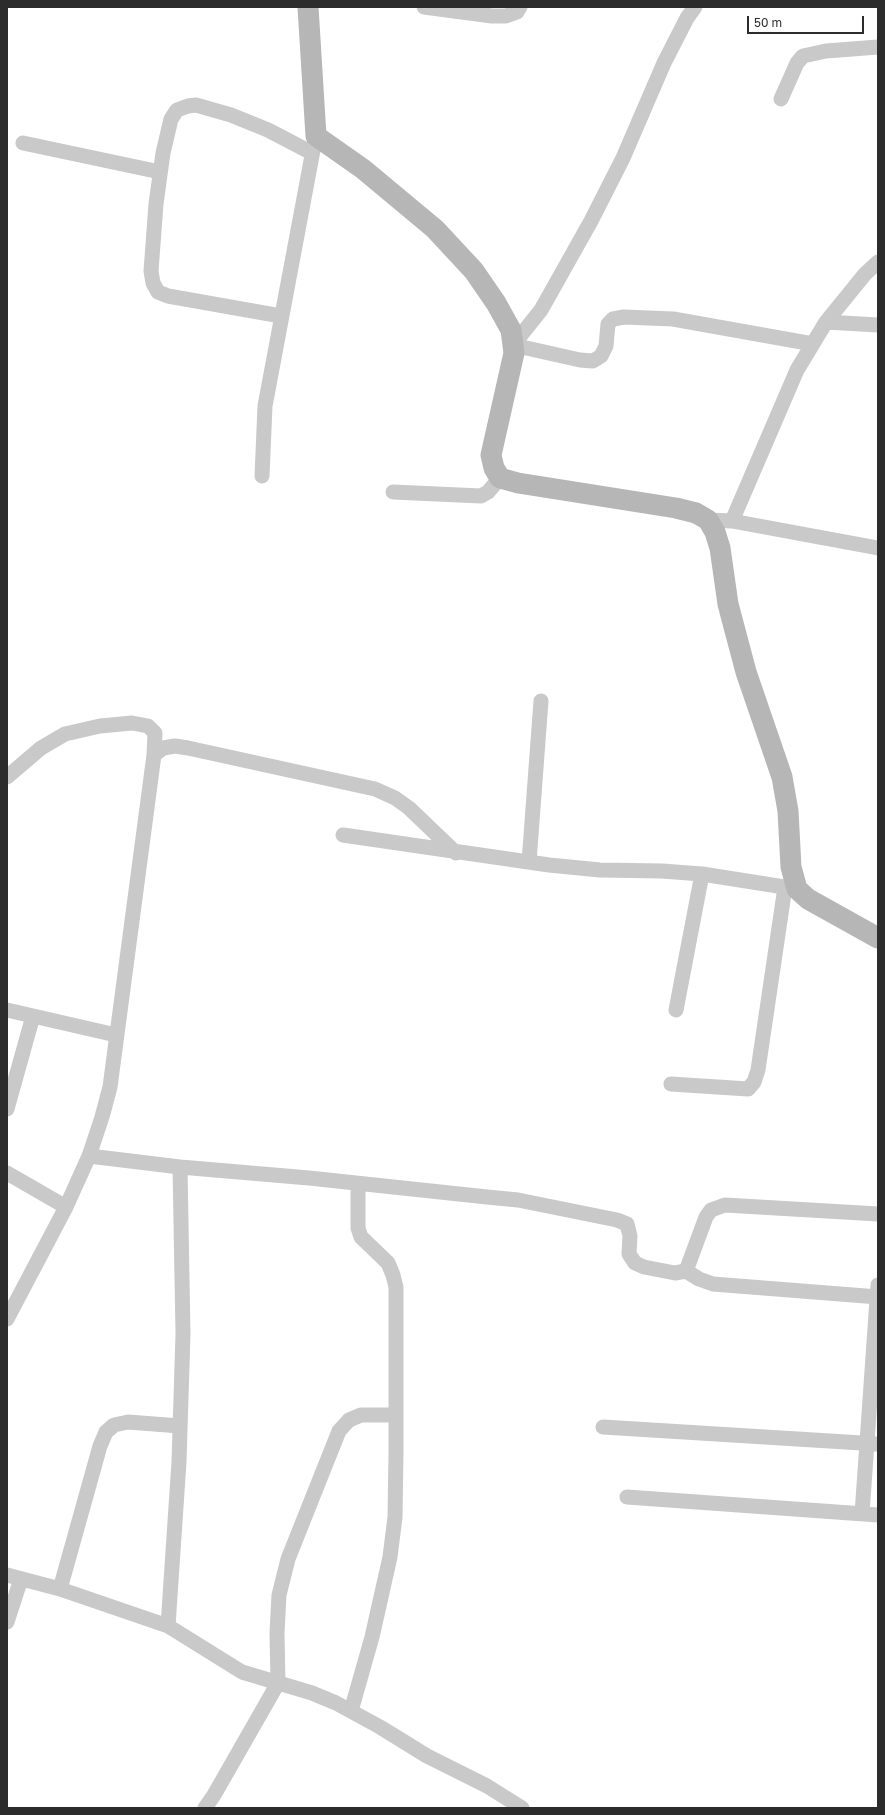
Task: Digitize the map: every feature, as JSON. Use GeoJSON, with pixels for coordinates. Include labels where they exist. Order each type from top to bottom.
{"type":"FeatureCollection","features":[{"type":"Feature","properties":{"kind":"street"},"geometry":{"type":"LineString","coordinates":[[262,476],[265,406],[314,145],[308,7]]}},
{"type":"Feature","properties":{"kind":"street"},"geometry":{"type":"LineString","coordinates":[[424,7],[492,16],[506,16],[517,12],[520,7]]}},
{"type":"Feature","properties":{"kind":"street"},"geometry":{"type":"LineString","coordinates":[[513,345],[541,310],[591,221],[623,158],[664,63],[687,18],[695,7]]}},
{"type":"Feature","properties":{"kind":"street"},"geometry":{"type":"LineString","coordinates":[[781,99],[797,63],[803,56],[826,51],[878,46]]}},
{"type":"Feature","properties":{"kind":"street"},"geometry":{"type":"LineString","coordinates":[[281,316],[168,296],[158,292],[153,283],[151,271],[160,172],[171,119],[177,110],[188,106],[196,106],[231,115],[268,130],[314,145],[363,169],[435,229],[474,271],[496,303],[511,330],[513,345],[514,353],[491,455],[494,468],[500,478],[518,483],[696,512],[708,520],[715,532],[720,548],[728,604],[746,672],[782,777],[788,811],[791,888],[758,1070],[754,1082],[748,1089],[670,1084]]}},
{"type":"Feature","properties":{"kind":"street"},"geometry":{"type":"LineString","coordinates":[[23,143],[160,172]]}},
{"type":"Feature","properties":{"kind":"street"},"geometry":{"type":"LineString","coordinates":[[732,521],[797,370],[826,322],[865,274],[878,262]]}},
{"type":"Feature","properties":{"kind":"street"},"geometry":{"type":"LineString","coordinates":[[513,345],[580,360],[593,361],[600,356],[606,346],[608,324],[613,319],[624,317],[673,319],[725,327],[813,344]]}},
{"type":"Feature","properties":{"kind":"street"},"geometry":{"type":"LineString","coordinates":[[826,322],[878,325]]}},
{"type":"Feature","properties":{"kind":"street"},"geometry":{"type":"LineString","coordinates":[[393,492],[481,496],[488,492],[500,478]]}},
{"type":"Feature","properties":{"kind":"street"},"geometry":{"type":"LineString","coordinates":[[708,520],[732,521],[878,548]]}},
{"type":"Feature","properties":{"kind":"street"},"geometry":{"type":"LineString","coordinates":[[529,862],[541,701]]}},
{"type":"Feature","properties":{"kind":"street"},"geometry":{"type":"LineString","coordinates":[[7,777],[42,748],[65,734],[100,726],[132,723],[148,726],[155,733],[154,755],[110,1087],[89,1156],[66,1207],[7,1319]]}},
{"type":"Feature","properties":{"kind":"street"},"geometry":{"type":"LineString","coordinates":[[154,755],[163,748],[175,746],[188,748],[375,789],[395,798],[409,808],[456,853]]}},
{"type":"Feature","properties":{"kind":"street"},"geometry":{"type":"LineString","coordinates":[[343,834],[456,853],[529,862],[600,870],[662,871],[702,874],[791,888],[878,938]]}},
{"type":"Feature","properties":{"kind":"street"},"geometry":{"type":"LineString","coordinates":[[676,1010],[702,874]]}},
{"type":"Feature","properties":{"kind":"street"},"geometry":{"type":"LineString","coordinates":[[7,1010],[116,1035]]}},
{"type":"Feature","properties":{"kind":"street"},"geometry":{"type":"LineString","coordinates":[[7,1109],[33,1016]]}},
{"type":"Feature","properties":{"kind":"street"},"geometry":{"type":"LineString","coordinates":[[89,1156],[180,1167],[309,1178],[518,1200],[617,1220],[627,1224],[630,1236],[629,1254],[635,1263],[644,1267],[675,1274],[686,1271],[699,1279],[713,1284],[878,1293],[872,1444],[862,1514]]}},
{"type":"Feature","properties":{"kind":"street"},"geometry":{"type":"LineString","coordinates":[[168,1626],[180,1426],[183,1334],[180,1167]]}},
{"type":"Feature","properties":{"kind":"street"},"geometry":{"type":"LineString","coordinates":[[7,1173],[66,1207]]}},
{"type":"Feature","properties":{"kind":"street"},"geometry":{"type":"LineString","coordinates":[[351,1711],[372,1637],[390,1557],[395,1517],[396,1287],[394,1275],[388,1263],[361,1237],[358,1228],[358,1184]]}},
{"type":"Feature","properties":{"kind":"street"},"geometry":{"type":"LineString","coordinates":[[686,1271],[706,1217],[711,1210],[724,1205],[878,1214]]}},
{"type":"Feature","properties":{"kind":"street"},"geometry":{"type":"LineString","coordinates":[[205,1808],[214,1795],[278,1683],[277,1633],[279,1595],[288,1559],[339,1431],[349,1420],[361,1416],[396,1415]]}},
{"type":"Feature","properties":{"kind":"street"},"geometry":{"type":"LineString","coordinates":[[60,1589],[100,1446],[106,1432],[114,1425],[128,1422],[180,1426]]}},
{"type":"Feature","properties":{"kind":"street"},"geometry":{"type":"LineString","coordinates":[[603,1427],[872,1444]]}},
{"type":"Feature","properties":{"kind":"street"},"geometry":{"type":"LineString","coordinates":[[627,1497],[878,1515]]}},
{"type":"Feature","properties":{"kind":"street"},"geometry":{"type":"LineString","coordinates":[[7,1622],[14,1577],[60,1589],[168,1626],[242,1672],[312,1693],[351,1711],[427,1756],[488,1786],[522,1808]]}}]}
